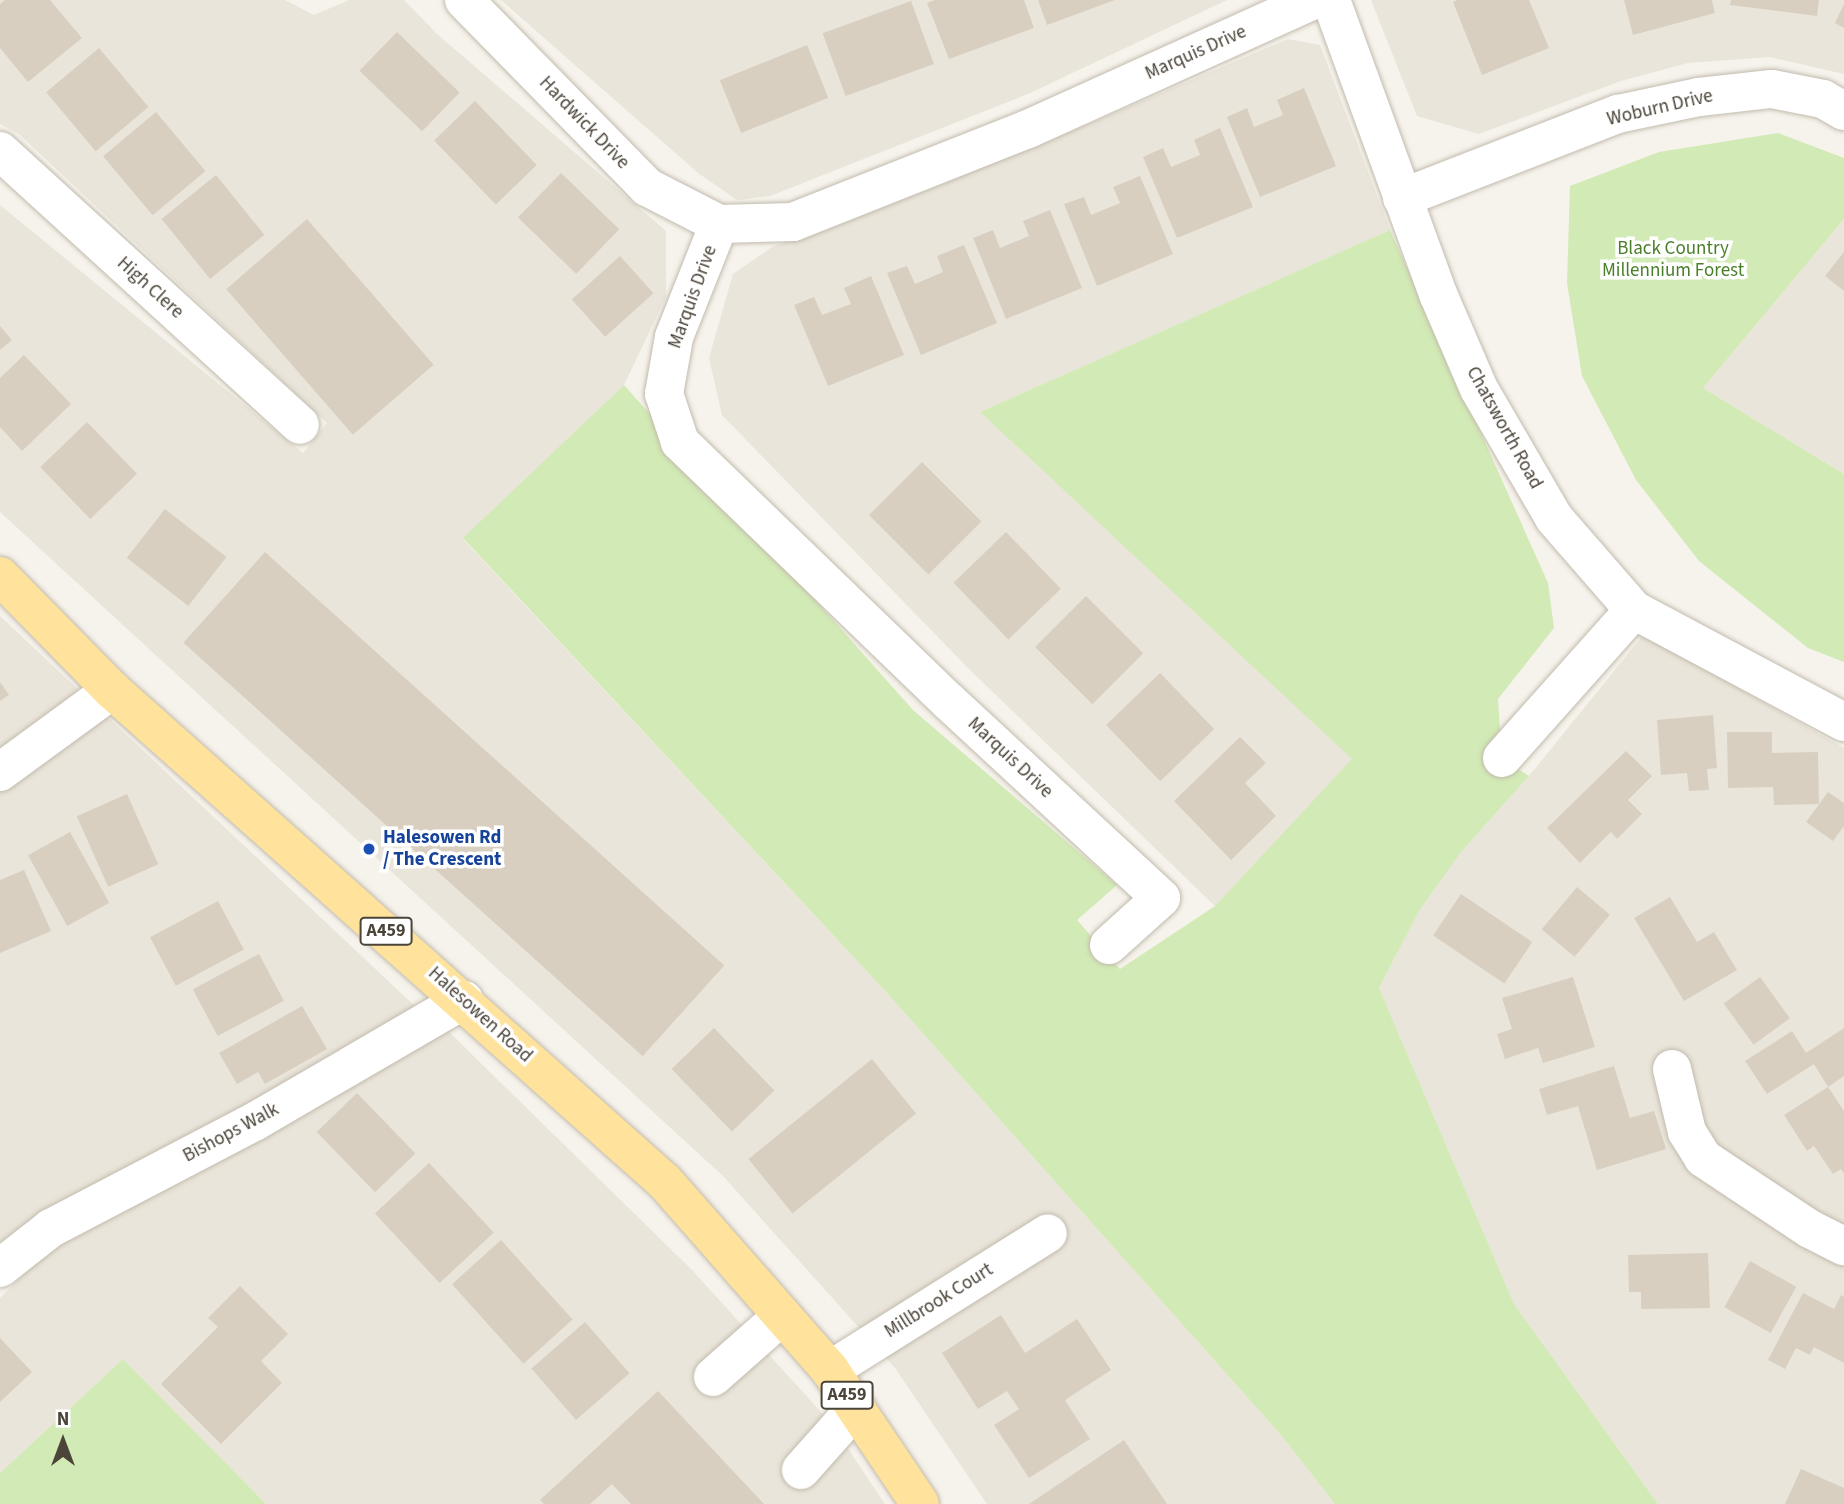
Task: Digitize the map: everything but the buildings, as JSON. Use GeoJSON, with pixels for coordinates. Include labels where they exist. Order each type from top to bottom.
{"type":"FeatureCollection","features":[{"type":"Feature","properties":{"kind":"main road","name":"Halesowen Road"},"geometry":{"type":"LineString","coordinates":[[0,576],[112,690],[666,1182],[774,1304]]}},
{"type":"Feature","properties":{"kind":"main road","name":"A459"},"geometry":{"type":"LineString","coordinates":[[774,1304],[830,1370],[920,1504]]}},
{"type":"Feature","properties":{"kind":"street","name":"Hardwick Drive"},"geometry":{"type":"LineString","coordinates":[[464,0],[647,187],[719,225]]}},
{"type":"Feature","properties":{"kind":"street","name":"Marquis Drive"},"geometry":{"type":"LineString","coordinates":[[1109,945],[1161,898],[948,701],[680,442],[664,394],[674,337],[719,225],[793,222],[1028,129],[1314,0]]}},
{"type":"Feature","properties":{"kind":"street","name":"Chatsworth Road"},"geometry":{"type":"LineString","coordinates":[[1331,0],[1438,294],[1479,389],[1554,518],[1634,610],[1844,722]]}},
{"type":"Feature","properties":{"kind":"street","name":"Woburn Drive"},"geometry":{"type":"LineString","coordinates":[[1402,198],[1618,114],[1699,97],[1772,89],[1823,99],[1844,111]]}},
{"type":"Feature","properties":{"kind":"street","name":"High Clere"},"geometry":{"type":"LineString","coordinates":[[0,151],[300,425]]}},
{"type":"Feature","properties":{"kind":"street"},"geometry":{"type":"LineString","coordinates":[[1502,758],[1634,610]]}},
{"type":"Feature","properties":{"kind":"street"},"geometry":{"type":"LineString","coordinates":[[0,772],[112,690]]}},
{"type":"Feature","properties":{"kind":"street","name":"Bishops Walk"},"geometry":{"type":"LineString","coordinates":[[0,1268],[51,1228],[254,1122],[464,1000]]}},
{"type":"Feature","properties":{"kind":"street"},"geometry":{"type":"LineString","coordinates":[[1672,1069],[1687,1132],[1703,1158],[1810,1228],[1844,1246]]}},
{"type":"Feature","properties":{"kind":"street","name":"Millbrook Court"},"geometry":{"type":"LineString","coordinates":[[830,1370],[1048,1233]]}},
{"type":"Feature","properties":{"kind":"street"},"geometry":{"type":"LineString","coordinates":[[713,1377],[774,1304]]}},
{"type":"Feature","properties":{"kind":"street"},"geometry":{"type":"LineString","coordinates":[[801,1470],[856,1408]]}},
{"type":"Feature","properties":{"kind":"shaded area"},"geometry":{"type":"Polygon","coordinates":[[[0,0],[285,0],[314,15],[349,0],[404,0],[437,34],[666,231],[666,297],[624,385],[463,539],[887,993],[1281,1435],[1335,1504],[987,1504],[895,1368],[724,1177],[0,512],[0,205],[303,453],[327,423],[19,134],[0,124],[0,0]]]}},
{"type":"Feature","properties":{"kind":"shaded area"},"geometry":{"type":"Polygon","coordinates":[[[501,0],[1227,0],[1028,94],[770,196],[737,200],[698,173],[501,0]]]}},
{"type":"Feature","properties":{"kind":"shaded area"},"geometry":{"type":"Polygon","coordinates":[[[1371,0],[1844,0],[1844,74],[1769,57],[1688,63],[1621,81],[1479,134],[1417,116],[1371,0]]]}},
{"type":"Feature","properties":{"kind":"shaded area"},"geometry":{"type":"Polygon","coordinates":[[[1288,39],[1320,45],[1390,230],[980,412],[1353,759],[1215,906],[970,670],[722,415],[709,358],[733,274],[772,247],[1051,140],[1288,39]]]}},
{"type":"Feature","properties":{"kind":"shaded area"},"geometry":{"type":"Polygon","coordinates":[[[1844,219],[1844,474],[1703,388],[1844,219]]]}},
{"type":"Feature","properties":{"kind":"shaded area"},"geometry":{"type":"Polygon","coordinates":[[[0,616],[419,1010],[0,1256],[0,616]]]}},
{"type":"Feature","properties":{"kind":"shaded area"},"geometry":{"type":"Polygon","coordinates":[[[1644,634],[1844,748],[1844,1504],[1658,1504],[1514,1304],[1379,988],[1419,911],[1461,852],[1529,776],[1644,634]]]}},
{"type":"Feature","properties":{"kind":"shaded area"},"geometry":{"type":"Polygon","coordinates":[[[445,1028],[692,1270],[830,1422],[885,1504],[266,1504],[123,1359],[0,1473],[0,1298],[56,1242],[445,1028]]]}},
{"type":"Feature","properties":{"kind":"green space","name":"Black Country Millennium Forest"},"geometry":{"type":"Polygon","coordinates":[[[1778,133],[1844,158],[1844,219],[1703,388],[1844,474],[1844,662],[1808,648],[1699,561],[1636,480],[1582,376],[1567,283],[1570,186],[1659,152],[1778,133]]]}},
{"type":"Feature","properties":{"kind":"green space"},"geometry":{"type":"Polygon","coordinates":[[[1390,230],[1548,583],[1554,628],[1498,699],[1502,758],[1529,776],[1461,852],[1419,911],[1379,988],[1514,1304],[1658,1504],[1335,1504],[1281,1435],[887,993],[463,538],[624,385],[913,710],[1117,885],[1077,920],[1120,969],[1215,906],[1352,759],[980,412],[1390,230]]]}},
{"type":"Feature","properties":{"kind":"green space"},"geometry":{"type":"Polygon","coordinates":[[[123,1359],[266,1504],[0,1504],[0,1473],[123,1359]]]}},
{"type":"Feature","properties":{"kind":"place","name":"Halesowen Rd / The Crescent"},"geometry":{"type":"Point","coordinates":[369,849]}}]}
